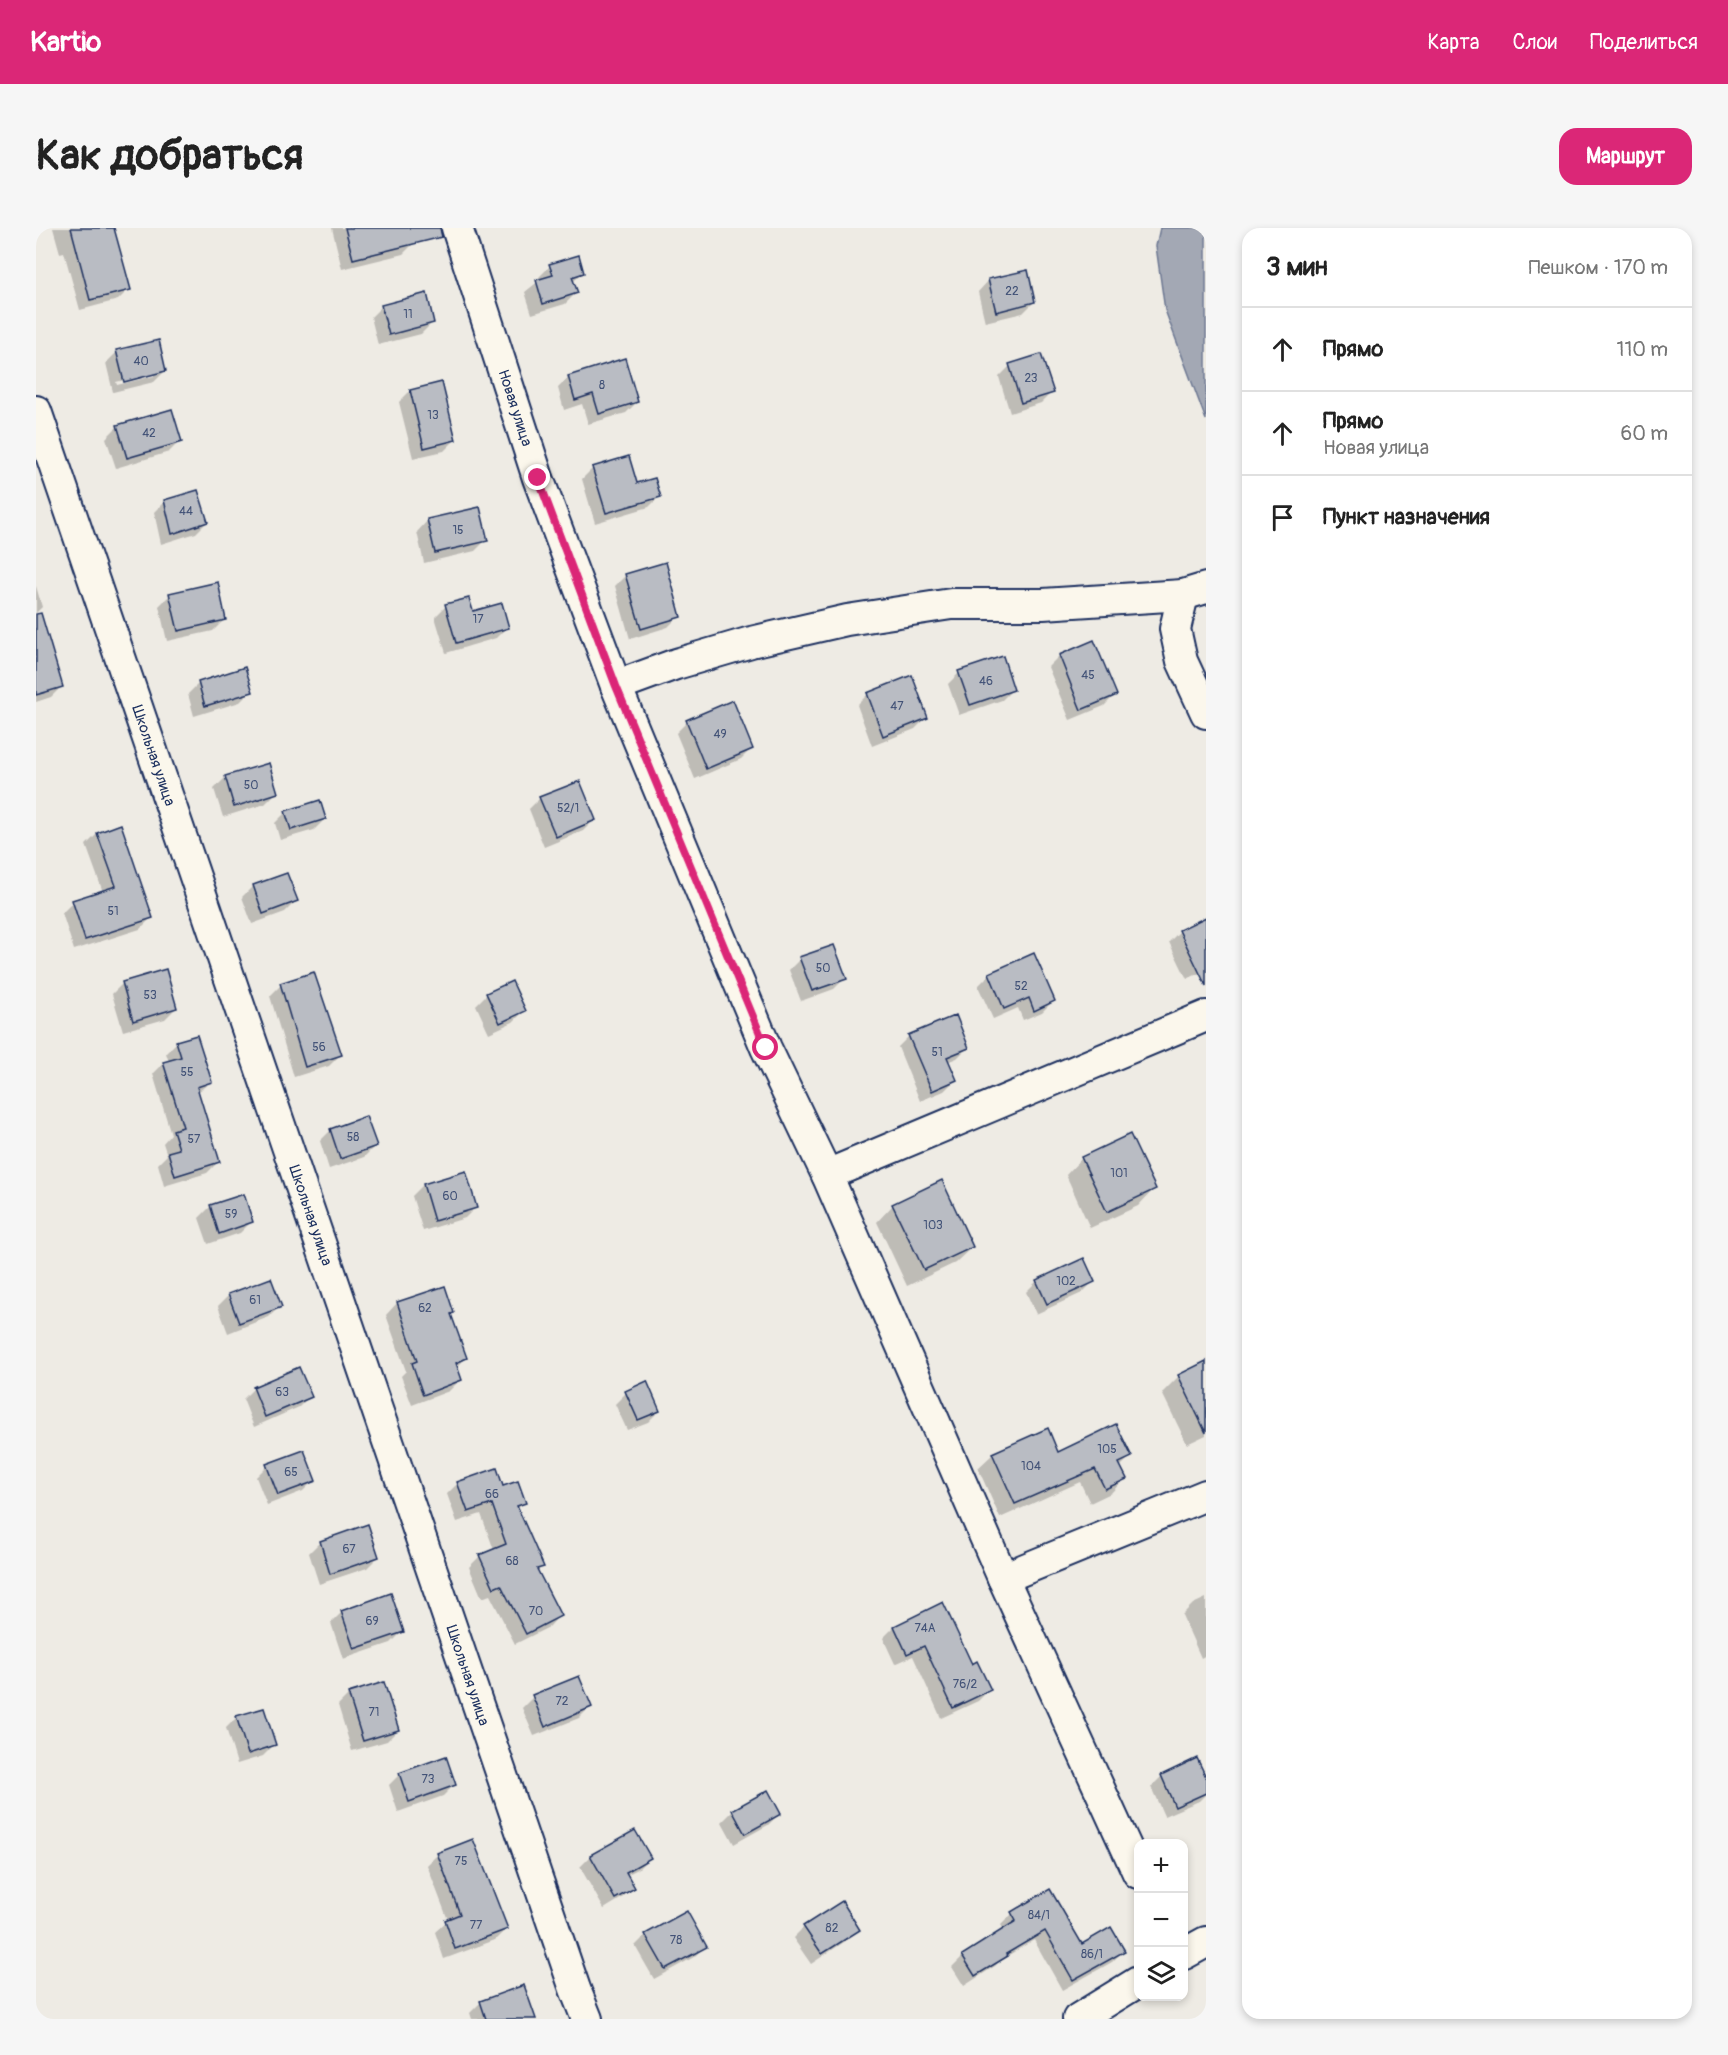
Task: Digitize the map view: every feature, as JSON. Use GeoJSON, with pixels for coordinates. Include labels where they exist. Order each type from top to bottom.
{"type":"FeatureCollection","features":[{"type":"Feature","properties":{"kind":"street","name":"Новая улица"},"geometry":{"type":"LineString","coordinates":[[458,228],[538,478],[616,686],[766,1048],[827,1175],[1003,1578],[1134,1864]]}},
{"type":"Feature","properties":{"kind":"street","name":"Школьная улица"},"geometry":{"type":"LineString","coordinates":[[36,411],[587,2019]]}},
{"type":"Feature","properties":{"kind":"street"},"geometry":{"type":"LineString","coordinates":[[616,686],[676,664],[751,642],[847,620],[951,604],[1043,604],[1195,592]]}},
{"type":"Feature","properties":{"kind":"street"},"geometry":{"type":"LineString","coordinates":[[1195,592],[1176,630],[1182,662],[1206,713]]}},
{"type":"Feature","properties":{"kind":"street"},"geometry":{"type":"LineString","coordinates":[[827,1175],[1206,1016]]}},
{"type":"Feature","properties":{"kind":"street"},"geometry":{"type":"LineString","coordinates":[[1003,1578],[1206,1495]]}},
{"type":"Feature","properties":{"kind":"street"},"geometry":{"type":"LineString","coordinates":[[1188,1952],[1206,1942]]}},
{"type":"Feature","properties":{"kind":"street"},"geometry":{"type":"LineString","coordinates":[[1078,2019],[1134,1984]]}},
{"type":"Feature","properties":{"kind":"shaded area"},"geometry":{"type":"Polygon","coordinates":[[[1160,228],[1206,228],[1206,420],[1165,310],[1156,246],[1160,228]]]}},
{"type":"Feature","properties":{"kind":"building"},"geometry":{"type":"Polygon","coordinates":[[[71,228],[114,228],[131,290],[90,300],[71,228]]]}},
{"type":"Feature","properties":{"kind":"building"},"geometry":{"type":"Polygon","coordinates":[[[345,228],[440,228],[442,237],[353,259],[345,228]]]}},
{"type":"Feature","properties":{"kind":"building"},"geometry":{"type":"Polygon","coordinates":[[[579,255],[584,273],[572,277],[578,293],[543,304],[536,280],[553,275],[549,264],[579,255]]]}},
{"type":"Feature","properties":{"kind":"building"},"geometry":{"type":"Polygon","coordinates":[[[1028,270],[1035,302],[996,312],[988,279],[1028,270]]]}},
{"type":"Feature","properties":{"kind":"building"},"geometry":{"type":"Polygon","coordinates":[[[427,293],[434,323],[389,335],[381,305],[427,293]]]}},
{"type":"Feature","properties":{"kind":"building"},"geometry":{"type":"Polygon","coordinates":[[[159,340],[166,371],[124,382],[116,350],[159,340]]]}},
{"type":"Feature","properties":{"kind":"building"},"geometry":{"type":"Polygon","coordinates":[[[1041,354],[1054,393],[1021,403],[1009,364],[1041,354]]]}},
{"type":"Feature","properties":{"kind":"building"},"geometry":{"type":"Polygon","coordinates":[[[625,358],[638,402],[599,414],[593,394],[575,400],[568,376],[625,358]]]}},
{"type":"Feature","properties":{"kind":"building"},"geometry":{"type":"Polygon","coordinates":[[[442,382],[456,440],[424,448],[410,390],[442,382]]]}},
{"type":"Feature","properties":{"kind":"building"},"geometry":{"type":"Polygon","coordinates":[[[172,409],[182,442],[127,458],[117,425],[172,409]]]}},
{"type":"Feature","properties":{"kind":"building"},"geometry":{"type":"Polygon","coordinates":[[[629,456],[637,483],[655,478],[661,497],[606,513],[592,467],[629,456]]]}},
{"type":"Feature","properties":{"kind":"building"},"geometry":{"type":"Polygon","coordinates":[[[198,490],[208,522],[172,534],[164,500],[198,490]]]}},
{"type":"Feature","properties":{"kind":"building"},"geometry":{"type":"Polygon","coordinates":[[[480,507],[488,541],[435,553],[427,519],[480,507]]]}},
{"type":"Feature","properties":{"kind":"building"},"geometry":{"type":"Polygon","coordinates":[[[666,562],[681,617],[641,629],[625,574],[666,562]]]}},
{"type":"Feature","properties":{"kind":"building"},"geometry":{"type":"Polygon","coordinates":[[[218,582],[226,620],[178,631],[169,593],[218,582]]]}},
{"type":"Feature","properties":{"kind":"building"},"geometry":{"type":"Polygon","coordinates":[[[469,598],[473,611],[502,603],[509,628],[456,643],[445,604],[469,598]]]}},
{"type":"Feature","properties":{"kind":"building"},"geometry":{"type":"Polygon","coordinates":[[[41,613],[63,687],[36,695],[36,614],[41,613]]]}},
{"type":"Feature","properties":{"kind":"building"},"geometry":{"type":"Polygon","coordinates":[[[1094,640],[1117,695],[1081,710],[1059,655],[1094,640]]]}},
{"type":"Feature","properties":{"kind":"building"},"geometry":{"type":"Polygon","coordinates":[[[1003,656],[1014,690],[970,705],[958,671],[1003,656]]]}},
{"type":"Feature","properties":{"kind":"building"},"geometry":{"type":"Polygon","coordinates":[[[245,667],[253,692],[205,706],[198,682],[245,667]]]}},
{"type":"Feature","properties":{"kind":"building"},"geometry":{"type":"Polygon","coordinates":[[[912,675],[928,718],[883,736],[867,693],[912,675]]]}},
{"type":"Feature","properties":{"kind":"building"},"geometry":{"type":"Polygon","coordinates":[[[733,700],[753,749],[706,769],[686,720],[733,700]]]}},
{"type":"Feature","properties":{"kind":"building"},"geometry":{"type":"Polygon","coordinates":[[[269,763],[278,793],[234,807],[225,776],[269,763]]]}},
{"type":"Feature","properties":{"kind":"building"},"geometry":{"type":"Polygon","coordinates":[[[580,781],[596,820],[556,837],[539,797],[580,781]]]}},
{"type":"Feature","properties":{"kind":"building"},"geometry":{"type":"Polygon","coordinates":[[[320,800],[326,819],[291,830],[285,811],[320,800]]]}},
{"type":"Feature","properties":{"kind":"building"},"geometry":{"type":"Polygon","coordinates":[[[121,824],[153,918],[85,940],[72,900],[116,886],[97,833],[121,824]]]}},
{"type":"Feature","properties":{"kind":"building"},"geometry":{"type":"Polygon","coordinates":[[[287,873],[298,901],[263,914],[253,885],[287,873]]]}},
{"type":"Feature","properties":{"kind":"building"},"geometry":{"type":"Polygon","coordinates":[[[1206,917],[1206,986],[1179,930],[1206,917]]]}},
{"type":"Feature","properties":{"kind":"building"},"geometry":{"type":"Polygon","coordinates":[[[834,945],[847,979],[812,991],[799,957],[834,945]]]}},
{"type":"Feature","properties":{"kind":"building"},"geometry":{"type":"Polygon","coordinates":[[[1034,953],[1055,1001],[1034,1011],[1029,998],[1004,1009],[989,973],[1034,953]]]}},
{"type":"Feature","properties":{"kind":"building"},"geometry":{"type":"Polygon","coordinates":[[[166,969],[177,1008],[133,1021],[122,982],[166,969]]]}},
{"type":"Feature","properties":{"kind":"building"},"geometry":{"type":"Polygon","coordinates":[[[314,972],[342,1055],[305,1067],[280,983],[314,972]]]}},
{"type":"Feature","properties":{"kind":"building"},"geometry":{"type":"Polygon","coordinates":[[[512,981],[526,1011],[500,1023],[486,993],[512,981]]]}},
{"type":"Feature","properties":{"kind":"building"},"geometry":{"type":"Polygon","coordinates":[[[956,1015],[969,1048],[947,1057],[957,1080],[932,1091],[908,1035],[956,1015]]]}},
{"type":"Feature","properties":{"kind":"building"},"geometry":{"type":"Polygon","coordinates":[[[197,1035],[212,1082],[197,1087],[220,1162],[175,1176],[168,1152],[179,1149],[173,1130],[183,1127],[163,1062],[181,1057],[176,1041],[197,1035]]]}},
{"type":"Feature","properties":{"kind":"building"},"geometry":{"type":"Polygon","coordinates":[[[366,1116],[377,1146],[340,1159],[330,1129],[366,1116]]]}},
{"type":"Feature","properties":{"kind":"building"},"geometry":{"type":"Polygon","coordinates":[[[1130,1134],[1156,1189],[1107,1212],[1081,1157],[1130,1134]]]}},
{"type":"Feature","properties":{"kind":"building"},"geometry":{"type":"Polygon","coordinates":[[[466,1171],[477,1208],[434,1221],[423,1184],[466,1171]]]}},
{"type":"Feature","properties":{"kind":"building"},"geometry":{"type":"Polygon","coordinates":[[[942,1180],[973,1247],[924,1270],[892,1204],[942,1180]]]}},
{"type":"Feature","properties":{"kind":"building"},"geometry":{"type":"Polygon","coordinates":[[[244,1194],[253,1222],[219,1234],[210,1205],[244,1194]]]}},
{"type":"Feature","properties":{"kind":"building"},"geometry":{"type":"Polygon","coordinates":[[[1084,1258],[1095,1282],[1047,1304],[1036,1280],[1084,1258]]]}},
{"type":"Feature","properties":{"kind":"building"},"geometry":{"type":"Polygon","coordinates":[[[271,1278],[282,1307],[239,1323],[228,1294],[271,1278]]]}},
{"type":"Feature","properties":{"kind":"building"},"geometry":{"type":"Polygon","coordinates":[[[445,1286],[454,1313],[451,1314],[467,1358],[456,1363],[462,1380],[423,1395],[412,1363],[417,1361],[397,1302],[445,1286]]]}},
{"type":"Feature","properties":{"kind":"building"},"geometry":{"type":"Polygon","coordinates":[[[1206,1361],[1206,1433],[1178,1375],[1206,1361]]]}},
{"type":"Feature","properties":{"kind":"building"},"geometry":{"type":"Polygon","coordinates":[[[299,1367],[312,1397],[265,1417],[253,1387],[299,1367]]]}},
{"type":"Feature","properties":{"kind":"building"},"geometry":{"type":"Polygon","coordinates":[[[647,1381],[660,1411],[638,1420],[625,1391],[647,1381]]]}},
{"type":"Feature","properties":{"kind":"building"},"geometry":{"type":"Polygon","coordinates":[[[1116,1424],[1132,1457],[1119,1463],[1127,1479],[1105,1489],[1095,1469],[1015,1504],[992,1453],[1048,1428],[1058,1452],[1116,1424]]]}},
{"type":"Feature","properties":{"kind":"building"},"geometry":{"type":"Polygon","coordinates":[[[304,1450],[316,1481],[278,1495],[266,1464],[304,1450]]]}},
{"type":"Feature","properties":{"kind":"building"},"geometry":{"type":"Polygon","coordinates":[[[497,1468],[503,1486],[518,1481],[526,1503],[517,1506],[544,1567],[537,1569],[561,1616],[526,1634],[501,1585],[494,1588],[479,1555],[506,1544],[492,1504],[468,1512],[457,1482],[497,1468]]]}},
{"type":"Feature","properties":{"kind":"building"},"geometry":{"type":"Polygon","coordinates":[[[368,1524],[379,1557],[330,1574],[320,1541],[368,1524]]]}},
{"type":"Feature","properties":{"kind":"building"},"geometry":{"type":"Polygon","coordinates":[[[391,1593],[404,1632],[354,1649],[341,1611],[391,1593]]]}},
{"type":"Feature","properties":{"kind":"building"},"geometry":{"type":"Polygon","coordinates":[[[943,1602],[972,1664],[977,1661],[991,1690],[953,1708],[924,1646],[907,1654],[894,1626],[943,1602]]]}},
{"type":"Feature","properties":{"kind":"building"},"geometry":{"type":"Polygon","coordinates":[[[579,1676],[592,1707],[545,1727],[532,1695],[579,1676]]]}},
{"type":"Feature","properties":{"kind":"building"},"geometry":{"type":"Polygon","coordinates":[[[384,1682],[399,1730],[363,1741],[348,1693],[384,1682]]]}},
{"type":"Feature","properties":{"kind":"building"},"geometry":{"type":"Polygon","coordinates":[[[264,1708],[276,1745],[248,1754],[236,1716],[264,1708]]]}},
{"type":"Feature","properties":{"kind":"building"},"geometry":{"type":"Polygon","coordinates":[[[446,1756],[456,1785],[409,1802],[399,1773],[446,1756]]]}},
{"type":"Feature","properties":{"kind":"building"},"geometry":{"type":"Polygon","coordinates":[[[1197,1758],[1206,1777],[1206,1793],[1175,1807],[1161,1775],[1197,1758]]]}},
{"type":"Feature","properties":{"kind":"building"},"geometry":{"type":"Polygon","coordinates":[[[768,1790],[781,1814],[745,1834],[732,1810],[768,1790]]]}},
{"type":"Feature","properties":{"kind":"building"},"geometry":{"type":"Polygon","coordinates":[[[635,1830],[651,1858],[626,1872],[635,1888],[615,1899],[590,1855],[635,1830]]]}},
{"type":"Feature","properties":{"kind":"building"},"geometry":{"type":"Polygon","coordinates":[[[473,1839],[508,1929],[455,1949],[445,1920],[460,1914],[437,1853],[473,1839]]]}},
{"type":"Feature","properties":{"kind":"building"},"geometry":{"type":"Polygon","coordinates":[[[1050,1889],[1082,1944],[1111,1927],[1125,1951],[1073,1980],[1045,1931],[975,1976],[962,1955],[1016,1921],[1011,1912],[1050,1889]]]}},
{"type":"Feature","properties":{"kind":"building"},"geometry":{"type":"Polygon","coordinates":[[[842,1901],[860,1930],[822,1954],[803,1926],[842,1901]]]}},
{"type":"Feature","properties":{"kind":"building"},"geometry":{"type":"Polygon","coordinates":[[[687,1911],[707,1947],[665,1969],[645,1934],[687,1911]]]}},
{"type":"Feature","properties":{"kind":"building"},"geometry":{"type":"Polygon","coordinates":[[[524,1985],[536,2019],[486,2019],[480,2001],[524,1985]]]}},
{"type":"Feature","properties":{"kind":"route"},"geometry":{"type":"LineString","coordinates":[[538,478],[616,686],[766,1048]]}}]}
